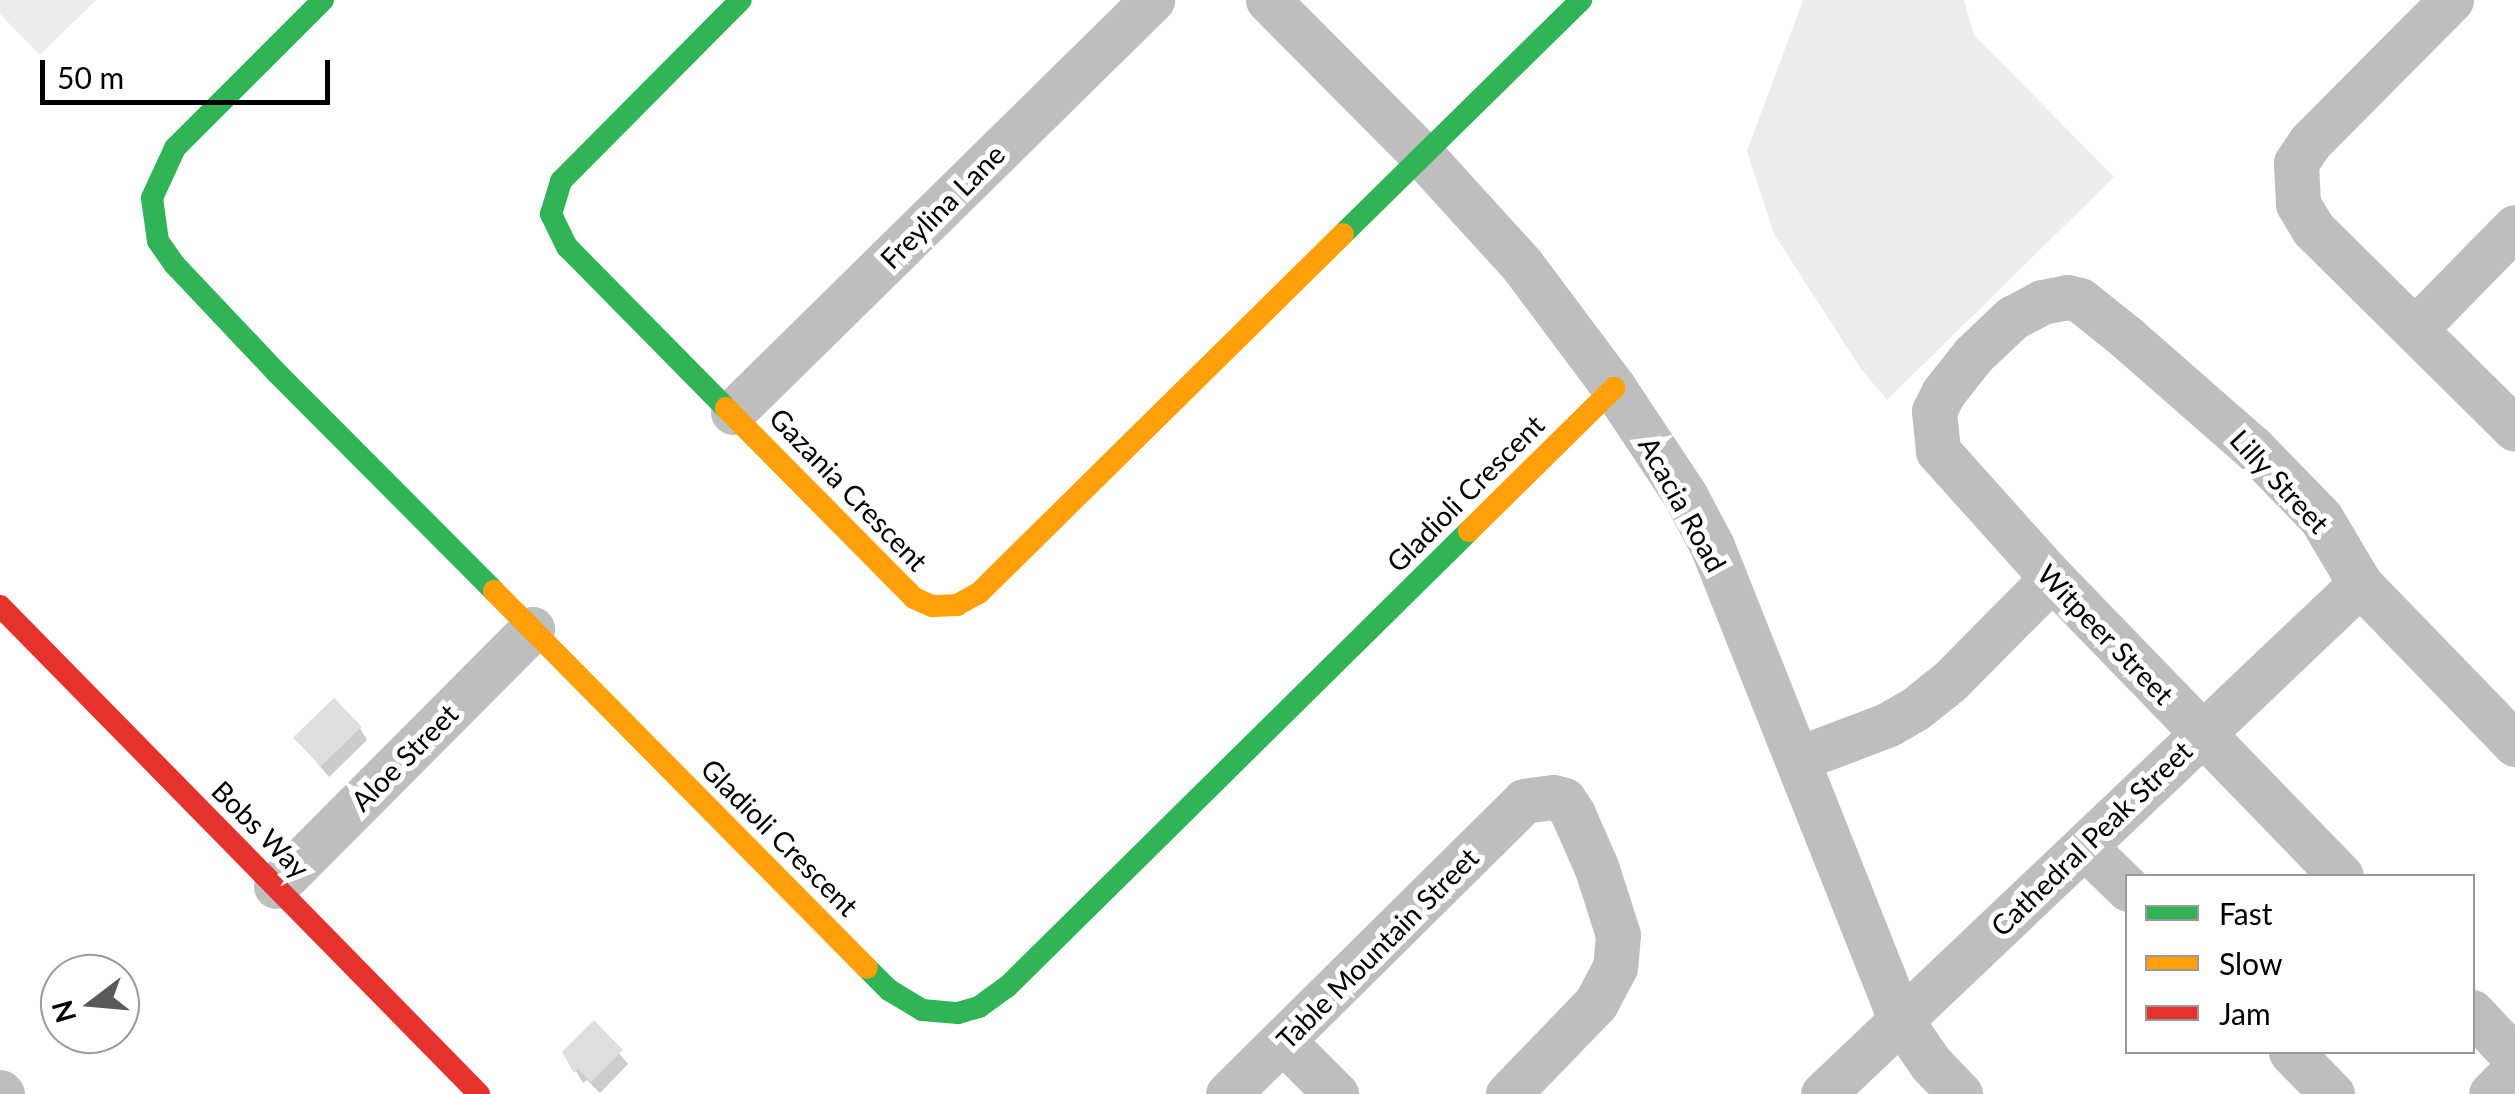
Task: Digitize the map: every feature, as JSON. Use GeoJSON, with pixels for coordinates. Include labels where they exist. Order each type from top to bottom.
{"type":"FeatureCollection","features":[{"type":"Feature","properties":{"kind":"street","name":"Gladioli Crescent"},"geometry":{"type":"LineString","coordinates":[[323,0],[175,148],[152,198],[158,241],[174,264],[277,373],[889,990],[922,1010],[958,1013],[979,1007],[1008,987],[1614,388]]}},
{"type":"Feature","properties":{"kind":"street","name":"Gazania Crescent"},"geometry":{"type":"LineString","coordinates":[[741,0],[561,181],[551,214],[567,247],[914,598],[932,606],[957,605],[979,593],[1422,155]]}},
{"type":"Feature","properties":{"kind":"street","name":"Freylina Lane"},"geometry":{"type":"LineString","coordinates":[[733,412],[1152,0]]}},
{"type":"Feature","properties":{"kind":"street","name":"Acacia Road"},"geometry":{"type":"LineString","coordinates":[[1268,0],[1422,155],[1522,265],[1614,388],[1712,546],[1900,1019],[1931,1064],[1960,1094]]}},
{"type":"Feature","properties":{"kind":"street"},"geometry":{"type":"LineString","coordinates":[[1422,155],[1581,0]]}},
{"type":"Feature","properties":{"kind":"street"},"geometry":{"type":"LineString","coordinates":[[2451,0],[2310,142],[2296,162],[2298,204],[2313,229],[2515,429]]}},
{"type":"Feature","properties":{"kind":"street"},"geometry":{"type":"LineString","coordinates":[[2416,328],[2515,227]]}},
{"type":"Feature","properties":{"kind":"street","name":"Witpeer Street"},"geometry":{"type":"LineString","coordinates":[[2056,297],[2012,318],[1973,355],[1943,394],[1934,411],[1933,435],[1938,452],[2052,578],[2339,874]]}},
{"type":"Feature","properties":{"kind":"street","name":"Lilly Street"},"geometry":{"type":"LineString","coordinates":[[2056,297],[2080,300],[2252,447],[2321,518],[2360,584],[2515,744]]}},
{"type":"Feature","properties":{"kind":"street"},"geometry":{"type":"LineString","coordinates":[[1797,759],[1887,725],[1915,708],[1950,681],[2052,578]]}},
{"type":"Feature","properties":{"kind":"street","name":"Cathedral Peak Street"},"geometry":{"type":"LineString","coordinates":[[1823,1094],[2360,584]]}},
{"type":"Feature","properties":{"kind":"street","name":"Bobs Way"},"geometry":{"type":"LineString","coordinates":[[0,606],[479,1094]]}},
{"type":"Feature","properties":{"kind":"street","name":"Aloe Street"},"geometry":{"type":"LineString","coordinates":[[276,886],[532,628]]}},
{"type":"Feature","properties":{"kind":"street","name":"Table Mountain Street"},"geometry":{"type":"LineString","coordinates":[[1228,1094],[1524,802],[1544,796],[1564,800],[1583,832],[1618,935],[1616,967],[1596,1003],[1508,1094]]}},
{"type":"Feature","properties":{"kind":"street"},"geometry":{"type":"LineString","coordinates":[[2084,846],[2125,886]]}},
{"type":"Feature","properties":{"kind":"street"},"geometry":{"type":"LineString","coordinates":[[2475,1015],[2515,1058]]}},
{"type":"Feature","properties":{"kind":"street"},"geometry":{"type":"LineString","coordinates":[[1284,1042],[1336,1094]]}},
{"type":"Feature","properties":{"kind":"street"},"geometry":{"type":"LineString","coordinates":[[2292,1054],[2332,1094]]}},
{"type":"Feature","properties":{"kind":"street"},"geometry":{"type":"LineString","coordinates":[[2491,1094],[2515,1070]]}},
{"type":"Feature","properties":{"kind":"shaded area"},"geometry":{"type":"Polygon","coordinates":[[[0,0],[96,0],[40,55],[0,14],[0,0]]]}},
{"type":"Feature","properties":{"kind":"shaded area"},"geometry":{"type":"Polygon","coordinates":[[[1803,0],[1964,0],[1974,35],[2114,177],[1887,400],[1861,369],[1774,234],[1747,151],[1803,0]]]}},
{"type":"Feature","properties":{"kind":"building"},"geometry":{"type":"Polygon","coordinates":[[[334,698],[362,727],[321,766],[293,738],[334,698]]]}},
{"type":"Feature","properties":{"kind":"building"},"geometry":{"type":"Polygon","coordinates":[[[594,1020],[623,1050],[591,1082],[578,1069],[574,1073],[562,1052],[594,1020]]]}},
{"type":"Feature","properties":{"kind":"traffic: fast"},"geometry":{"type":"LineString","coordinates":[[323,0],[175,148],[152,198],[158,241],[174,264],[277,373],[494,591]]}},
{"type":"Feature","properties":{"kind":"traffic: fast"},"geometry":{"type":"LineString","coordinates":[[726,408],[567,247],[551,214],[561,181],[741,0]]}},
{"type":"Feature","properties":{"kind":"traffic: fast"},"geometry":{"type":"LineString","coordinates":[[1343,234],[1581,0]]}},
{"type":"Feature","properties":{"kind":"traffic: fast"},"geometry":{"type":"LineString","coordinates":[[867,968],[889,990],[922,1010],[958,1013],[979,1007],[1007,987],[1469,531]]}},
{"type":"Feature","properties":{"kind":"traffic: slow"},"geometry":{"type":"LineString","coordinates":[[726,408],[914,598],[932,606],[957,605],[979,593],[1343,234]]}},
{"type":"Feature","properties":{"kind":"traffic: slow"},"geometry":{"type":"LineString","coordinates":[[1469,531],[1614,388]]}},
{"type":"Feature","properties":{"kind":"traffic: slow"},"geometry":{"type":"LineString","coordinates":[[494,591],[867,968]]}},
{"type":"Feature","properties":{"kind":"traffic: jam"},"geometry":{"type":"LineString","coordinates":[[0,606],[479,1094]]}}]}
